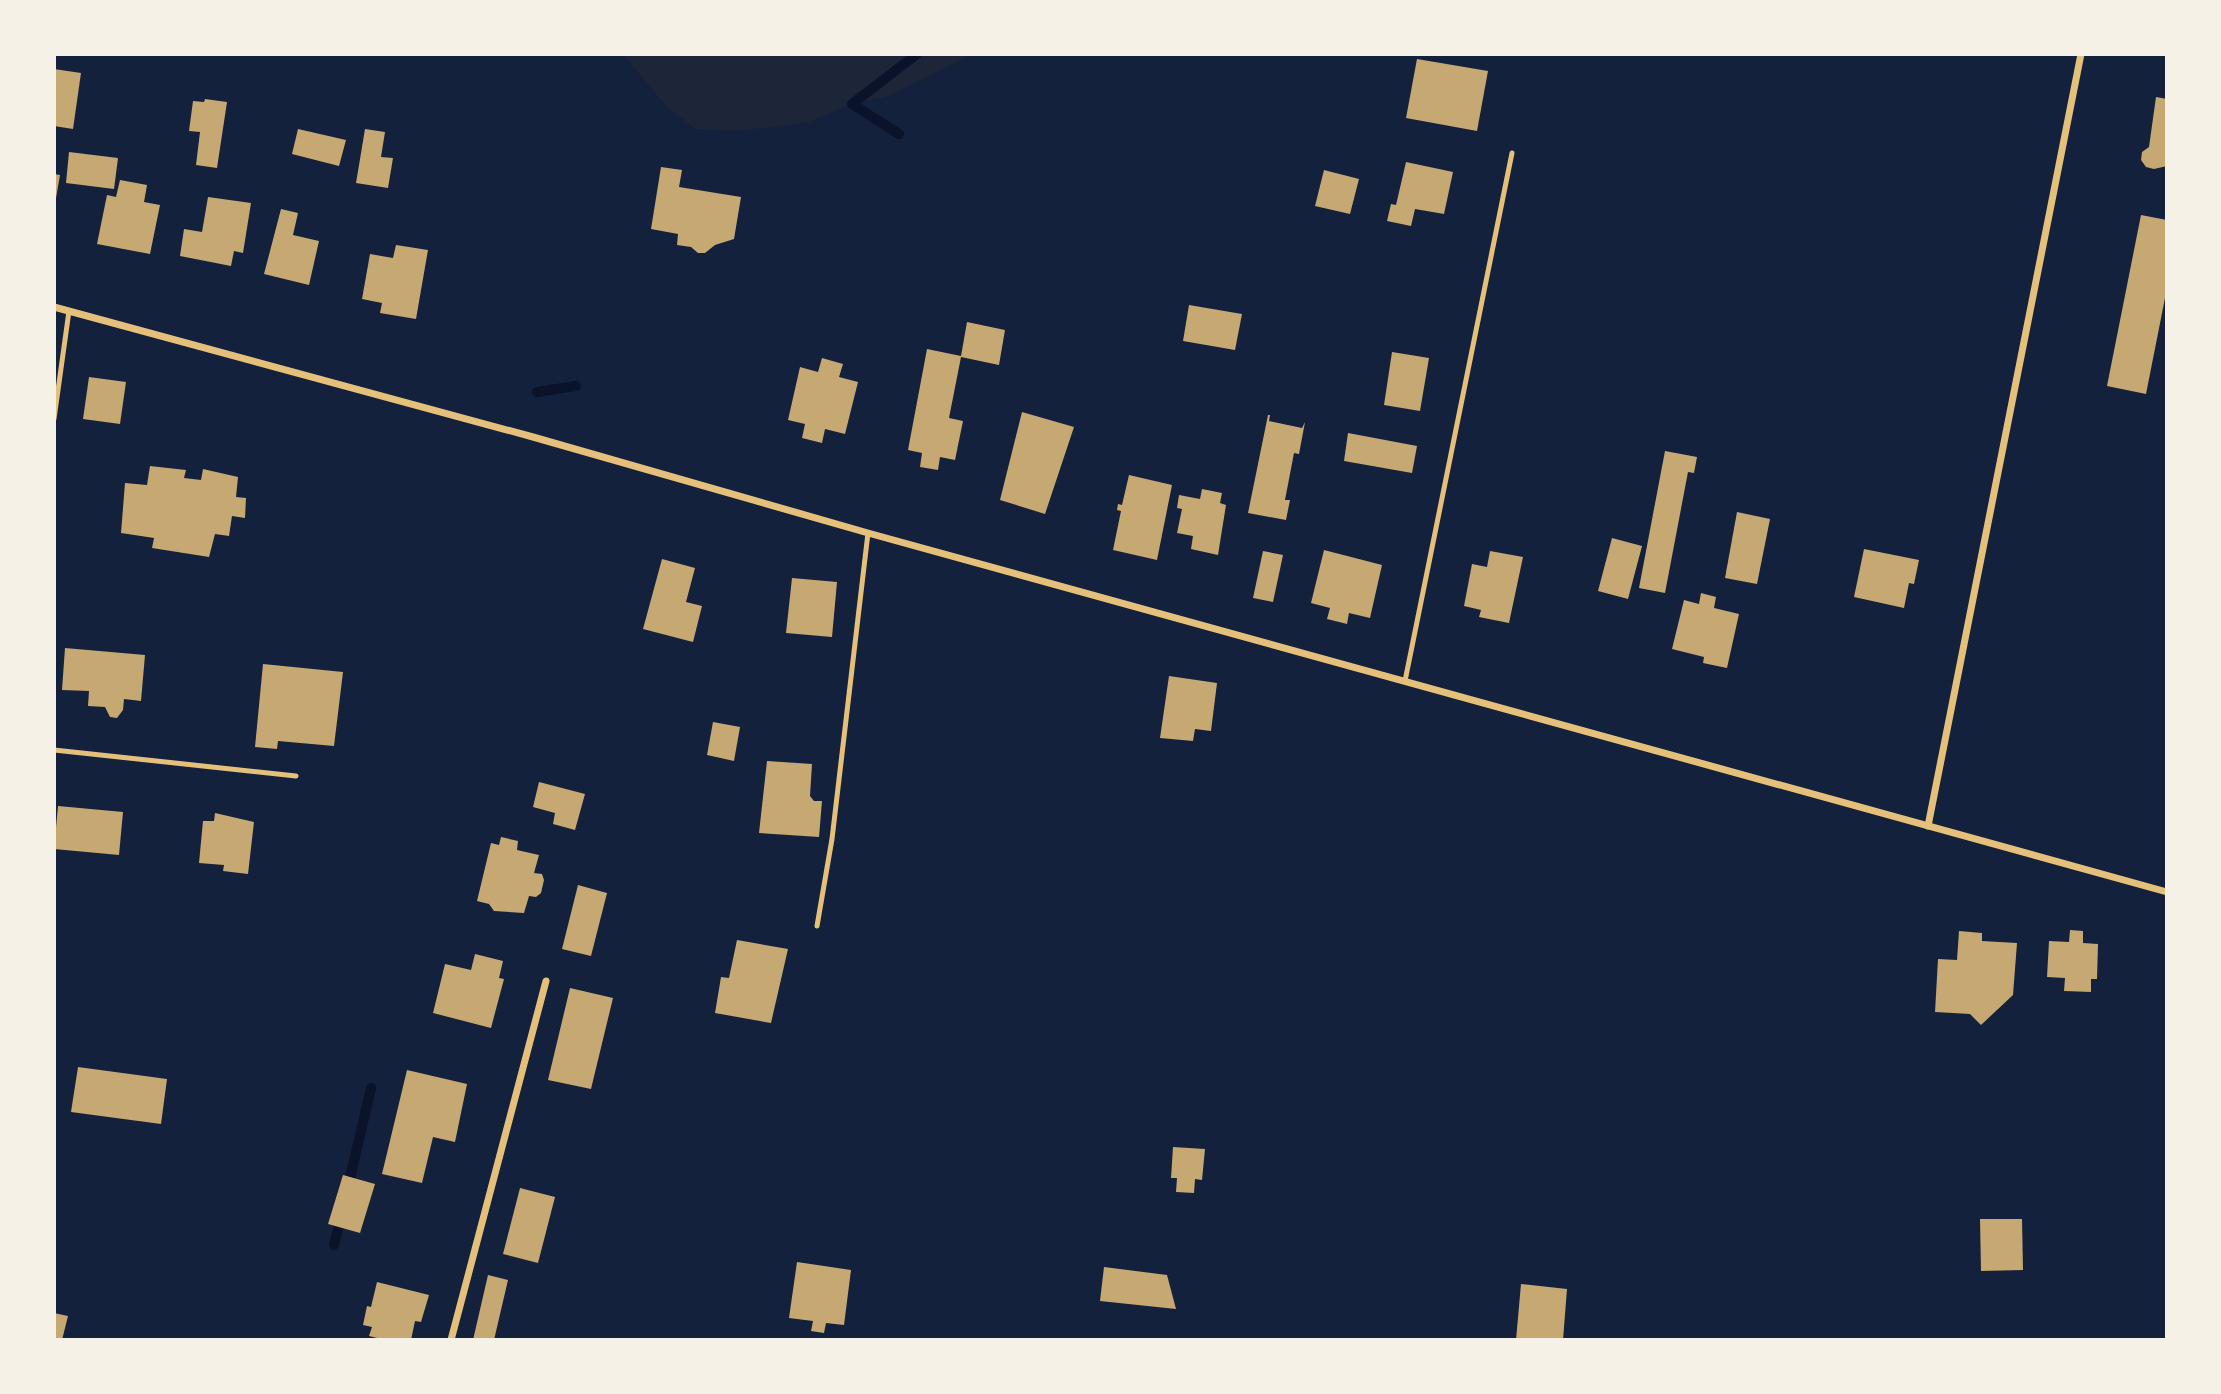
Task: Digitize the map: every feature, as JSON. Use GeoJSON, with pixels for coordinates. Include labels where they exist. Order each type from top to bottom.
{"type":"FeatureCollection","features":[{"type":"Feature","properties":{"kind":"street"},"geometry":{"type":"LineString","coordinates":[[1928,826],[2081,54]]}},
{"type":"Feature","properties":{"kind":"street"},"geometry":{"type":"LineString","coordinates":[[54,307],[520,433],[868,533],[2167,892]]}},
{"type":"Feature","properties":{"kind":"street"},"geometry":{"type":"LineString","coordinates":[[451,1340],[546,981]]}},
{"type":"Feature","properties":{"kind":"lane"},"geometry":{"type":"LineString","coordinates":[[1405,681],[1512,153]]}},
{"type":"Feature","properties":{"kind":"lane"},"geometry":{"type":"LineString","coordinates":[[54,419],[69,311]]}},
{"type":"Feature","properties":{"kind":"lane"},"geometry":{"type":"LineString","coordinates":[[817,926],[832,839],[868,533]]}},
{"type":"Feature","properties":{"kind":"lane"},"geometry":{"type":"LineString","coordinates":[[54,750],[296,776]]}},
{"type":"Feature","properties":{"kind":"shaded area"},"geometry":{"type":"Polygon","coordinates":[[[623,54],[973,54],[889,96],[852,104],[806,123],[735,131],[696,129],[666,106],[623,54]]]}},
{"type":"Feature","properties":{"kind":"building"},"geometry":{"type":"Polygon","coordinates":[[[1417,59],[1488,71],[1477,131],[1406,118],[1417,59]]]}},
{"type":"Feature","properties":{"kind":"building"},"geometry":{"type":"Polygon","coordinates":[[[54,69],[81,73],[73,129],[54,126],[54,69]]]}},
{"type":"Feature","properties":{"kind":"building"},"geometry":{"type":"Polygon","coordinates":[[[2156,97],[2167,99],[2167,166],[2154,169],[2146,167],[2141,160],[2142,152],[2149,147],[2156,97]]]}},
{"type":"Feature","properties":{"kind":"building"},"geometry":{"type":"Polygon","coordinates":[[[205,99],[227,102],[217,168],[196,165],[200,132],[189,131],[193,101],[204,102],[205,99]]]}},
{"type":"Feature","properties":{"kind":"building"},"geometry":{"type":"Polygon","coordinates":[[[298,129],[346,140],[339,166],[292,154],[298,129]]]}},
{"type":"Feature","properties":{"kind":"building"},"geometry":{"type":"Polygon","coordinates":[[[365,129],[385,132],[381,157],[393,158],[388,188],[356,183],[365,129]]]}},
{"type":"Feature","properties":{"kind":"building"},"geometry":{"type":"Polygon","coordinates":[[[69,152],[118,158],[114,189],[66,183],[69,152]]]}},
{"type":"Feature","properties":{"kind":"building"},"geometry":{"type":"Polygon","coordinates":[[[1406,162],[1453,172],[1444,214],[1415,209],[1411,226],[1387,221],[1391,204],[1396,205],[1406,162]]]}},
{"type":"Feature","properties":{"kind":"building"},"geometry":{"type":"Polygon","coordinates":[[[661,167],[682,170],[679,187],[741,197],[734,239],[715,245],[705,253],[698,253],[691,247],[677,245],[678,234],[651,229],[661,167]]]}},
{"type":"Feature","properties":{"kind":"building"},"geometry":{"type":"Polygon","coordinates":[[[1324,170],[1359,179],[1350,214],[1315,206],[1324,170]]]}},
{"type":"Feature","properties":{"kind":"building"},"geometry":{"type":"Polygon","coordinates":[[[54,174],[60,175],[56,198],[54,198],[54,174]]]}},
{"type":"Feature","properties":{"kind":"building"},"geometry":{"type":"Polygon","coordinates":[[[120,180],[147,185],[144,202],[160,205],[150,254],[97,244],[107,195],[116,197],[120,180]]]}},
{"type":"Feature","properties":{"kind":"building"},"geometry":{"type":"Polygon","coordinates":[[[208,197],[251,203],[243,253],[234,251],[231,266],[180,256],[184,229],[202,232],[208,197]]]}},
{"type":"Feature","properties":{"kind":"building"},"geometry":{"type":"Polygon","coordinates":[[[281,209],[298,213],[293,235],[319,241],[309,285],[264,274],[281,209]]]}},
{"type":"Feature","properties":{"kind":"building"},"geometry":{"type":"Polygon","coordinates":[[[2141,215],[2167,220],[2167,288],[2146,394],[2107,386],[2141,215]]]}},
{"type":"Feature","properties":{"kind":"building"},"geometry":{"type":"Polygon","coordinates":[[[396,245],[428,250],[416,319],[380,313],[382,303],[362,299],[370,254],[393,258],[396,245]]]}},
{"type":"Feature","properties":{"kind":"building"},"geometry":{"type":"Polygon","coordinates":[[[1189,305],[1242,314],[1235,350],[1183,341],[1189,305]]]}},
{"type":"Feature","properties":{"kind":"building"},"geometry":{"type":"Polygon","coordinates":[[[967,322],[1005,330],[999,365],[961,357],[949,418],[963,421],[955,460],[940,457],[938,470],[920,467],[922,453],[908,450],[927,349],[961,356],[967,322]]]}},
{"type":"Feature","properties":{"kind":"building"},"geometry":{"type":"Polygon","coordinates":[[[1392,352],[1429,358],[1420,411],[1384,405],[1392,352]]]}},
{"type":"Feature","properties":{"kind":"building"},"geometry":{"type":"Polygon","coordinates":[[[822,358],[843,364],[839,377],[858,382],[845,434],[825,429],[822,443],[802,438],[805,424],[788,420],[800,367],[818,372],[822,358]]]}},
{"type":"Feature","properties":{"kind":"building"},"geometry":{"type":"Polygon","coordinates":[[[89,377],[126,382],[120,424],[83,419],[89,377]]]}},
{"type":"Feature","properties":{"kind":"building"},"geometry":{"type":"Polygon","coordinates":[[[1022,412],[1074,427],[1045,514],[1000,500],[1022,412]]]}},
{"type":"Feature","properties":{"kind":"building"},"geometry":{"type":"Polygon","coordinates":[[[1268,415],[1269,421],[1302,428],[1305,422],[1299,454],[1294,453],[1285,500],[1290,500],[1286,520],[1248,513],[1268,415]]]}},
{"type":"Feature","properties":{"kind":"building"},"geometry":{"type":"Polygon","coordinates":[[[1348,433],[1417,446],[1412,473],[1344,461],[1348,433]]]}},
{"type":"Feature","properties":{"kind":"building"},"geometry":{"type":"Polygon","coordinates":[[[1665,451],[1697,457],[1694,473],[1688,472],[1665,593],[1639,588],[1665,451]]]}},
{"type":"Feature","properties":{"kind":"building"},"geometry":{"type":"Polygon","coordinates":[[[150,466],[186,470],[184,478],[201,480],[203,469],[238,477],[236,497],[246,498],[245,518],[232,516],[229,536],[215,534],[209,557],[152,548],[154,538],[121,533],[125,483],[147,485],[150,466]]]}},
{"type":"Feature","properties":{"kind":"building"},"geometry":{"type":"Polygon","coordinates":[[[1129,475],[1172,485],[1157,560],[1113,550],[1121,511],[1117,510],[1118,504],[1122,505],[1129,475]]]}},
{"type":"Feature","properties":{"kind":"building"},"geometry":{"type":"Polygon","coordinates":[[[1202,489],[1222,493],[1220,503],[1226,505],[1218,555],[1191,549],[1193,536],[1177,533],[1182,509],[1177,508],[1179,495],[1200,499],[1202,489]]]}},
{"type":"Feature","properties":{"kind":"building"},"geometry":{"type":"Polygon","coordinates":[[[1737,512],[1770,519],[1757,584],[1725,578],[1737,512]]]}},
{"type":"Feature","properties":{"kind":"building"},"geometry":{"type":"Polygon","coordinates":[[[1612,538],[1642,546],[1628,599],[1598,591],[1612,538]]]}},
{"type":"Feature","properties":{"kind":"building"},"geometry":{"type":"Polygon","coordinates":[[[1864,549],[1919,560],[1914,584],[1909,583],[1904,608],[1854,597],[1864,549]]]}},
{"type":"Feature","properties":{"kind":"building"},"geometry":{"type":"Polygon","coordinates":[[[1324,550],[1382,565],[1370,618],[1349,613],[1347,624],[1327,619],[1330,608],[1311,603],[1324,550]]]}},
{"type":"Feature","properties":{"kind":"building"},"geometry":{"type":"Polygon","coordinates":[[[1263,551],[1283,555],[1273,602],[1253,598],[1263,551]]]}},
{"type":"Feature","properties":{"kind":"building"},"geometry":{"type":"Polygon","coordinates":[[[1490,551],[1523,557],[1509,623],[1479,617],[1481,610],[1464,606],[1472,564],[1487,567],[1490,551]]]}},
{"type":"Feature","properties":{"kind":"building"},"geometry":{"type":"Polygon","coordinates":[[[662,559],[695,568],[686,602],[702,606],[693,642],[643,629],[662,559]]]}},
{"type":"Feature","properties":{"kind":"building"},"geometry":{"type":"Polygon","coordinates":[[[792,578],[837,582],[832,637],[786,633],[792,578]]]}},
{"type":"Feature","properties":{"kind":"building"},"geometry":{"type":"Polygon","coordinates":[[[1701,593],[1716,597],[1714,608],[1739,614],[1727,668],[1703,663],[1704,657],[1672,649],[1684,600],[1699,604],[1701,593]]]}},
{"type":"Feature","properties":{"kind":"building"},"geometry":{"type":"Polygon","coordinates":[[[65,648],[145,655],[141,701],[124,699],[123,710],[117,718],[110,717],[105,707],[88,706],[89,691],[62,690],[65,648]]]}},
{"type":"Feature","properties":{"kind":"building"},"geometry":{"type":"Polygon","coordinates":[[[263,664],[343,672],[334,746],[278,741],[277,749],[255,747],[263,664]]]}},
{"type":"Feature","properties":{"kind":"building"},"geometry":{"type":"Polygon","coordinates":[[[1169,676],[1217,683],[1211,731],[1195,729],[1193,741],[1160,738],[1169,676]]]}},
{"type":"Feature","properties":{"kind":"building"},"geometry":{"type":"Polygon","coordinates":[[[713,722],[740,727],[734,761],[707,755],[713,722]]]}},
{"type":"Feature","properties":{"kind":"building"},"geometry":{"type":"Polygon","coordinates":[[[767,761],[812,764],[810,796],[814,801],[822,801],[819,837],[759,833],[767,761]]]}},
{"type":"Feature","properties":{"kind":"building"},"geometry":{"type":"Polygon","coordinates":[[[539,782],[585,794],[575,830],[553,824],[555,813],[533,807],[539,782]]]}},
{"type":"Feature","properties":{"kind":"building"},"geometry":{"type":"Polygon","coordinates":[[[58,806],[123,812],[119,855],[54,849],[58,806]]]}},
{"type":"Feature","properties":{"kind":"building"},"geometry":{"type":"Polygon","coordinates":[[[215,813],[254,822],[248,874],[223,871],[224,865],[199,863],[203,821],[214,821],[215,813]]]}},
{"type":"Feature","properties":{"kind":"building"},"geometry":{"type":"Polygon","coordinates":[[[501,837],[518,841],[517,850],[539,855],[534,873],[542,874],[544,880],[541,893],[536,897],[529,896],[524,913],[494,911],[489,904],[477,901],[491,843],[499,845],[501,837]]]}},
{"type":"Feature","properties":{"kind":"building"},"geometry":{"type":"Polygon","coordinates":[[[578,885],[607,893],[591,956],[562,949],[578,885]]]}},
{"type":"Feature","properties":{"kind":"building"},"geometry":{"type":"Polygon","coordinates":[[[2070,930],[2083,931],[2083,943],[2098,944],[2097,979],[2091,979],[2091,992],[2064,991],[2065,978],[2047,977],[2049,941],[2069,942],[2070,930]]]}},
{"type":"Feature","properties":{"kind":"building"},"geometry":{"type":"Polygon","coordinates":[[[1959,931],[1982,933],[1982,941],[2017,943],[2013,995],[1981,1025],[1970,1014],[1935,1012],[1938,959],[1957,960],[1959,931]]]}},
{"type":"Feature","properties":{"kind":"building"},"geometry":{"type":"Polygon","coordinates":[[[737,940],[788,949],[771,1023],[715,1013],[721,977],[729,978],[737,940]]]}},
{"type":"Feature","properties":{"kind":"building"},"geometry":{"type":"Polygon","coordinates":[[[475,954],[503,961],[499,978],[504,979],[491,1028],[433,1013],[445,964],[471,970],[475,954]]]}},
{"type":"Feature","properties":{"kind":"building"},"geometry":{"type":"Polygon","coordinates":[[[570,988],[613,998],[591,1089],[548,1080],[570,988]]]}},
{"type":"Feature","properties":{"kind":"building"},"geometry":{"type":"Polygon","coordinates":[[[78,1067],[167,1079],[161,1124],[71,1112],[78,1067]]]}},
{"type":"Feature","properties":{"kind":"building"},"geometry":{"type":"Polygon","coordinates":[[[407,1070],[467,1084],[455,1142],[433,1137],[422,1183],[382,1174],[407,1070]]]}},
{"type":"Feature","properties":{"kind":"building"},"geometry":{"type":"Polygon","coordinates":[[[1173,1147],[1205,1149],[1202,1180],[1195,1179],[1194,1193],[1176,1192],[1177,1178],[1171,1178],[1173,1147]]]}},
{"type":"Feature","properties":{"kind":"building"},"geometry":{"type":"Polygon","coordinates":[[[343,1175],[375,1184],[360,1233],[328,1224],[343,1175]]]}},
{"type":"Feature","properties":{"kind":"building"},"geometry":{"type":"Polygon","coordinates":[[[520,1188],[555,1197],[538,1263],[503,1254],[520,1188]]]}},
{"type":"Feature","properties":{"kind":"building"},"geometry":{"type":"Polygon","coordinates":[[[1980,1219],[2022,1219],[2023,1270],[1981,1271],[1980,1219]]]}},
{"type":"Feature","properties":{"kind":"building"},"geometry":{"type":"Polygon","coordinates":[[[797,1262],[851,1270],[844,1325],[826,1323],[824,1333],[811,1331],[813,1321],[789,1318],[797,1262]]]}},
{"type":"Feature","properties":{"kind":"building"},"geometry":{"type":"Polygon","coordinates":[[[1104,1267],[1167,1275],[1176,1309],[1100,1301],[1104,1267]]]}},
{"type":"Feature","properties":{"kind":"building"},"geometry":{"type":"Polygon","coordinates":[[[488,1275],[508,1280],[494,1340],[473,1340],[488,1275]]]}},
{"type":"Feature","properties":{"kind":"building"},"geometry":{"type":"Polygon","coordinates":[[[377,1282],[429,1295],[421,1322],[415,1321],[411,1340],[385,1340],[369,1336],[372,1327],[363,1325],[377,1282]]]}},
{"type":"Feature","properties":{"kind":"building"},"geometry":{"type":"Polygon","coordinates":[[[1521,1284],[1567,1289],[1563,1340],[1516,1340],[1521,1284]]]}},
{"type":"Feature","properties":{"kind":"building"},"geometry":{"type":"Polygon","coordinates":[[[54,1313],[68,1316],[62,1340],[54,1340],[54,1313]]]}},
{"type":"Feature","properties":{"kind":"waterway"},"geometry":{"type":"LineString","coordinates":[[899,134],[852,104],[917,54]]}},
{"type":"Feature","properties":{"kind":"waterway"},"geometry":{"type":"LineString","coordinates":[[537,392],[576,386]]}},
{"type":"Feature","properties":{"kind":"waterway"},"geometry":{"type":"LineString","coordinates":[[347,1191],[371,1088]]}},
{"type":"Feature","properties":{"kind":"waterway"},"geometry":{"type":"LineString","coordinates":[[334,1245],[342,1214]]}}]}
